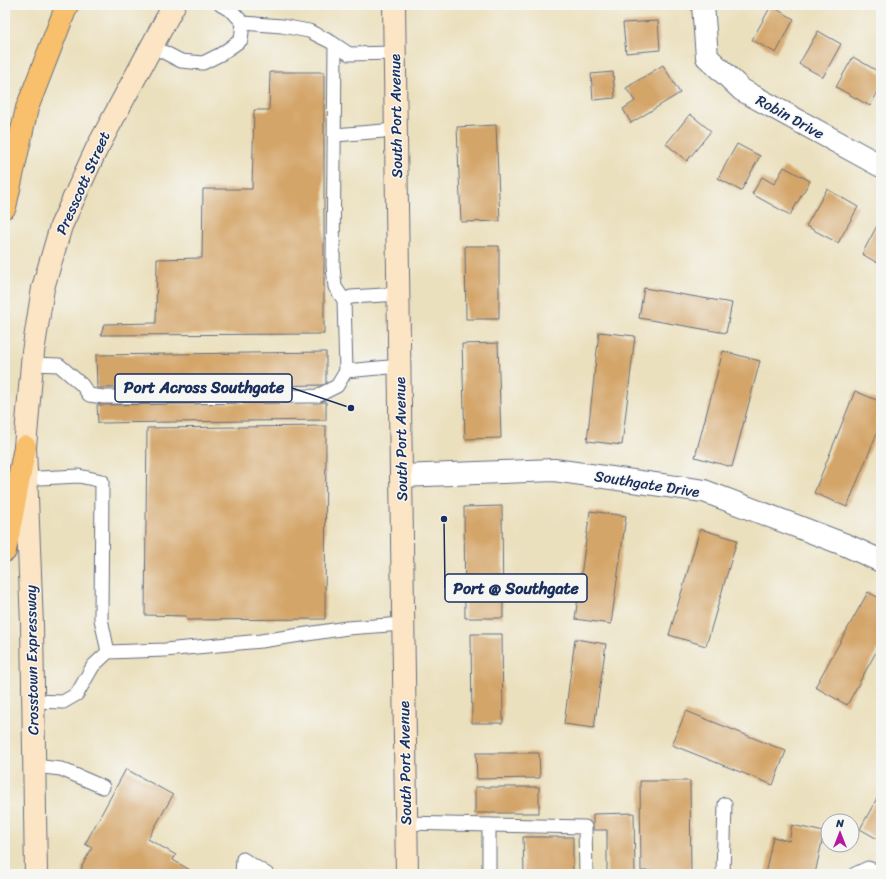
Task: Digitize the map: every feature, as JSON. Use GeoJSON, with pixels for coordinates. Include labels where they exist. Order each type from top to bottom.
{"type":"FeatureCollection","features":[{"type":"Feature","properties":{"kind":"highway"},"geometry":{"type":"LineString","coordinates":[[5,207],[27,108],[67,5]]}},
{"type":"Feature","properties":{"kind":"highway"},"geometry":{"type":"LineString","coordinates":[[5,551],[22,478],[25,447]]}},
{"type":"Feature","properties":{"kind":"main road","name":"Presscott Street"},"geometry":{"type":"LineString","coordinates":[[25,447],[32,364],[43,288],[61,226],[96,150],[174,5]]}},
{"type":"Feature","properties":{"kind":"main road","name":"South Port Avenue"},"geometry":{"type":"LineString","coordinates":[[394,5],[407,874]]}},
{"type":"Feature","properties":{"kind":"main road","name":"Crosstown Expressway"},"geometry":{"type":"LineString","coordinates":[[22,478],[32,626],[36,874]]}},
{"type":"Feature","properties":{"kind":"street","name":"Robin Drive"},"geometry":{"type":"LineString","coordinates":[[703,5],[707,57],[742,90],[881,166]]}},
{"type":"Feature","properties":{"kind":"street","name":"Southgate Drive"},"geometry":{"type":"LineString","coordinates":[[401,476],[554,470],[704,492],[846,544],[881,561]]}},
{"type":"Feature","properties":{"kind":"lane"},"geometry":{"type":"LineString","coordinates":[[221,5],[232,12],[243,23],[282,26],[309,31],[348,54],[395,53]]}},
{"type":"Feature","properties":{"kind":"lane"},"geometry":{"type":"LineString","coordinates":[[152,46],[181,61],[203,63],[241,40],[243,23]]}},
{"type":"Feature","properties":{"kind":"lane"},"geometry":{"type":"LineString","coordinates":[[32,364],[59,365],[82,385],[89,395],[104,397],[317,396],[337,386],[346,371],[344,300],[335,287],[333,266],[335,45]]}},
{"type":"Feature","properties":{"kind":"lane"},"geometry":{"type":"LineString","coordinates":[[334,134],[396,130]]}},
{"type":"Feature","properties":{"kind":"lane"},"geometry":{"type":"LineString","coordinates":[[344,300],[351,297],[399,294]]}},
{"type":"Feature","properties":{"kind":"lane"},"geometry":{"type":"LineString","coordinates":[[346,371],[400,366]]}},
{"type":"Feature","properties":{"kind":"lane"},"geometry":{"type":"LineString","coordinates":[[22,478],[80,476],[102,481],[101,619],[108,652]]}},
{"type":"Feature","properties":{"kind":"lane"},"geometry":{"type":"LineString","coordinates":[[33,701],[63,702],[77,694],[93,666],[108,652],[165,650],[261,641],[347,628],[403,624]]}},
{"type":"Feature","properties":{"kind":"lane"},"geometry":{"type":"LineString","coordinates":[[34,766],[61,769],[103,787]]}},
{"type":"Feature","properties":{"kind":"lane"},"geometry":{"type":"LineString","coordinates":[[723,874],[725,804]]}},
{"type":"Feature","properties":{"kind":"lane"},"geometry":{"type":"LineString","coordinates":[[406,823],[585,827],[586,874]]}},
{"type":"Feature","properties":{"kind":"lane"},"geometry":{"type":"LineString","coordinates":[[488,825],[489,874]]}},
{"type":"Feature","properties":{"kind":"lane"},"geometry":{"type":"LineString","coordinates":[[242,874],[243,859],[267,874]]}},
{"type":"Feature","properties":{"kind":"lane"},"geometry":{"type":"LineString","coordinates":[[855,874],[868,868],[881,873]]}},
{"type":"Feature","properties":{"kind":"building"},"geometry":{"type":"Polygon","coordinates":[[[771,6],[794,19],[776,53],[752,40],[771,6]]]}},
{"type":"Feature","properties":{"kind":"building"},"geometry":{"type":"Polygon","coordinates":[[[658,21],[660,50],[626,53],[623,23],[658,21]]]}},
{"type":"Feature","properties":{"kind":"building"},"geometry":{"type":"Polygon","coordinates":[[[818,31],[841,44],[823,77],[799,64],[818,31]]]}},
{"type":"Feature","properties":{"kind":"building"},"geometry":{"type":"Polygon","coordinates":[[[853,57],[881,73],[881,86],[870,106],[836,87],[853,57]]]}},
{"type":"Feature","properties":{"kind":"building"},"geometry":{"type":"Polygon","coordinates":[[[663,65],[680,93],[631,123],[623,109],[635,101],[626,88],[663,65]]]}},
{"type":"Feature","properties":{"kind":"building"},"geometry":{"type":"Polygon","coordinates":[[[270,72],[324,72],[324,334],[101,335],[104,324],[156,323],[157,259],[202,258],[203,189],[252,189],[254,110],[269,110],[270,72]]]}},
{"type":"Feature","properties":{"kind":"building"},"geometry":{"type":"Polygon","coordinates":[[[613,72],[615,98],[593,100],[591,74],[613,72]]]}},
{"type":"Feature","properties":{"kind":"building"},"geometry":{"type":"Polygon","coordinates":[[[690,114],[711,131],[687,161],[666,144],[690,114]]]}},
{"type":"Feature","properties":{"kind":"building"},"geometry":{"type":"Polygon","coordinates":[[[496,125],[500,221],[461,222],[457,127],[496,125]]]}},
{"type":"Feature","properties":{"kind":"building"},"geometry":{"type":"Polygon","coordinates":[[[737,144],[760,156],[741,191],[718,178],[737,144]]]}},
{"type":"Feature","properties":{"kind":"building"},"geometry":{"type":"Polygon","coordinates":[[[784,167],[810,181],[790,215],[752,194],[762,177],[774,184],[784,167]]]}},
{"type":"Feature","properties":{"kind":"building"},"geometry":{"type":"Polygon","coordinates":[[[827,189],[858,207],[838,243],[806,226],[827,189]]]}},
{"type":"Feature","properties":{"kind":"building"},"geometry":{"type":"Polygon","coordinates":[[[878,224],[881,226],[881,265],[862,254],[878,224]]]}},
{"type":"Feature","properties":{"kind":"building"},"geometry":{"type":"Polygon","coordinates":[[[465,246],[499,246],[499,319],[466,319],[465,246]]]}},
{"type":"Feature","properties":{"kind":"building"},"geometry":{"type":"Polygon","coordinates":[[[644,288],[732,303],[726,333],[639,318],[644,288]]]}},
{"type":"Feature","properties":{"kind":"building"},"geometry":{"type":"Polygon","coordinates":[[[599,332],[635,336],[622,445],[587,441],[599,332]]]}},
{"type":"Feature","properties":{"kind":"building"},"geometry":{"type":"Polygon","coordinates":[[[498,343],[501,438],[465,439],[462,344],[498,343]]]}},
{"type":"Feature","properties":{"kind":"building"},"geometry":{"type":"Polygon","coordinates":[[[723,351],[760,361],[732,467],[695,457],[723,351]]]}},
{"type":"Feature","properties":{"kind":"building"},"geometry":{"type":"Polygon","coordinates":[[[326,352],[326,385],[97,388],[96,355],[326,352]]]}},
{"type":"Feature","properties":{"kind":"building"},"geometry":{"type":"Polygon","coordinates":[[[855,391],[881,402],[881,423],[847,507],[814,493],[855,391]]]}},
{"type":"Feature","properties":{"kind":"building"},"geometry":{"type":"Polygon","coordinates":[[[326,402],[326,420],[98,423],[97,405],[326,402]]]}},
{"type":"Feature","properties":{"kind":"building"},"geometry":{"type":"Polygon","coordinates":[[[326,426],[325,619],[187,620],[186,616],[145,615],[147,428],[326,426]]]}},
{"type":"Feature","properties":{"kind":"building"},"geometry":{"type":"Polygon","coordinates":[[[502,506],[503,618],[465,618],[464,507],[502,506]]]}},
{"type":"Feature","properties":{"kind":"building"},"geometry":{"type":"Polygon","coordinates":[[[590,511],[626,516],[611,624],[575,619],[590,511]]]}},
{"type":"Feature","properties":{"kind":"building"},"geometry":{"type":"Polygon","coordinates":[[[700,529],[737,540],[706,646],[669,635],[700,529]]]}},
{"type":"Feature","properties":{"kind":"building"},"geometry":{"type":"Polygon","coordinates":[[[868,592],[881,599],[881,643],[847,705],[815,687],[868,592]]]}},
{"type":"Feature","properties":{"kind":"building"},"geometry":{"type":"Polygon","coordinates":[[[471,634],[502,634],[503,723],[472,723],[471,634]]]}},
{"type":"Feature","properties":{"kind":"building"},"geometry":{"type":"Polygon","coordinates":[[[575,639],[606,644],[594,728],[564,724],[575,639]]]}},
{"type":"Feature","properties":{"kind":"building"},"geometry":{"type":"Polygon","coordinates":[[[686,711],[786,751],[773,785],[672,745],[686,711]]]}},
{"type":"Feature","properties":{"kind":"building"},"geometry":{"type":"Polygon","coordinates":[[[476,753],[539,753],[540,778],[477,779],[476,753]]]}},
{"type":"Feature","properties":{"kind":"building"},"geometry":{"type":"Polygon","coordinates":[[[126,769],[173,795],[148,839],[176,855],[173,860],[197,874],[81,874],[82,866],[92,848],[85,844],[126,769]]]}},
{"type":"Feature","properties":{"kind":"building"},"geometry":{"type":"Polygon","coordinates":[[[640,781],[690,781],[691,874],[658,874],[657,871],[641,871],[640,781]]]}},
{"type":"Feature","properties":{"kind":"building"},"geometry":{"type":"Polygon","coordinates":[[[475,787],[539,787],[539,813],[475,813],[475,787]]]}},
{"type":"Feature","properties":{"kind":"building"},"geometry":{"type":"Polygon","coordinates":[[[881,791],[881,841],[860,829],[881,791]]]}},
{"type":"Feature","properties":{"kind":"building"},"geometry":{"type":"Polygon","coordinates":[[[634,813],[635,874],[607,874],[607,830],[593,830],[593,814],[634,813]]]}},
{"type":"Feature","properties":{"kind":"building"},"geometry":{"type":"Polygon","coordinates":[[[792,825],[820,831],[820,851],[815,874],[765,874],[773,837],[789,841],[792,825]]]}},
{"type":"Feature","properties":{"kind":"building"},"geometry":{"type":"Polygon","coordinates":[[[523,837],[573,837],[573,874],[524,874],[523,837]]]}},
{"type":"Feature","properties":{"kind":"place","name":"Port Across Southgate"},"geometry":{"type":"Point","coordinates":[351,408]}},
{"type":"Feature","properties":{"kind":"place","name":"Port @ Southgate"},"geometry":{"type":"Point","coordinates":[444,519]}}]}
